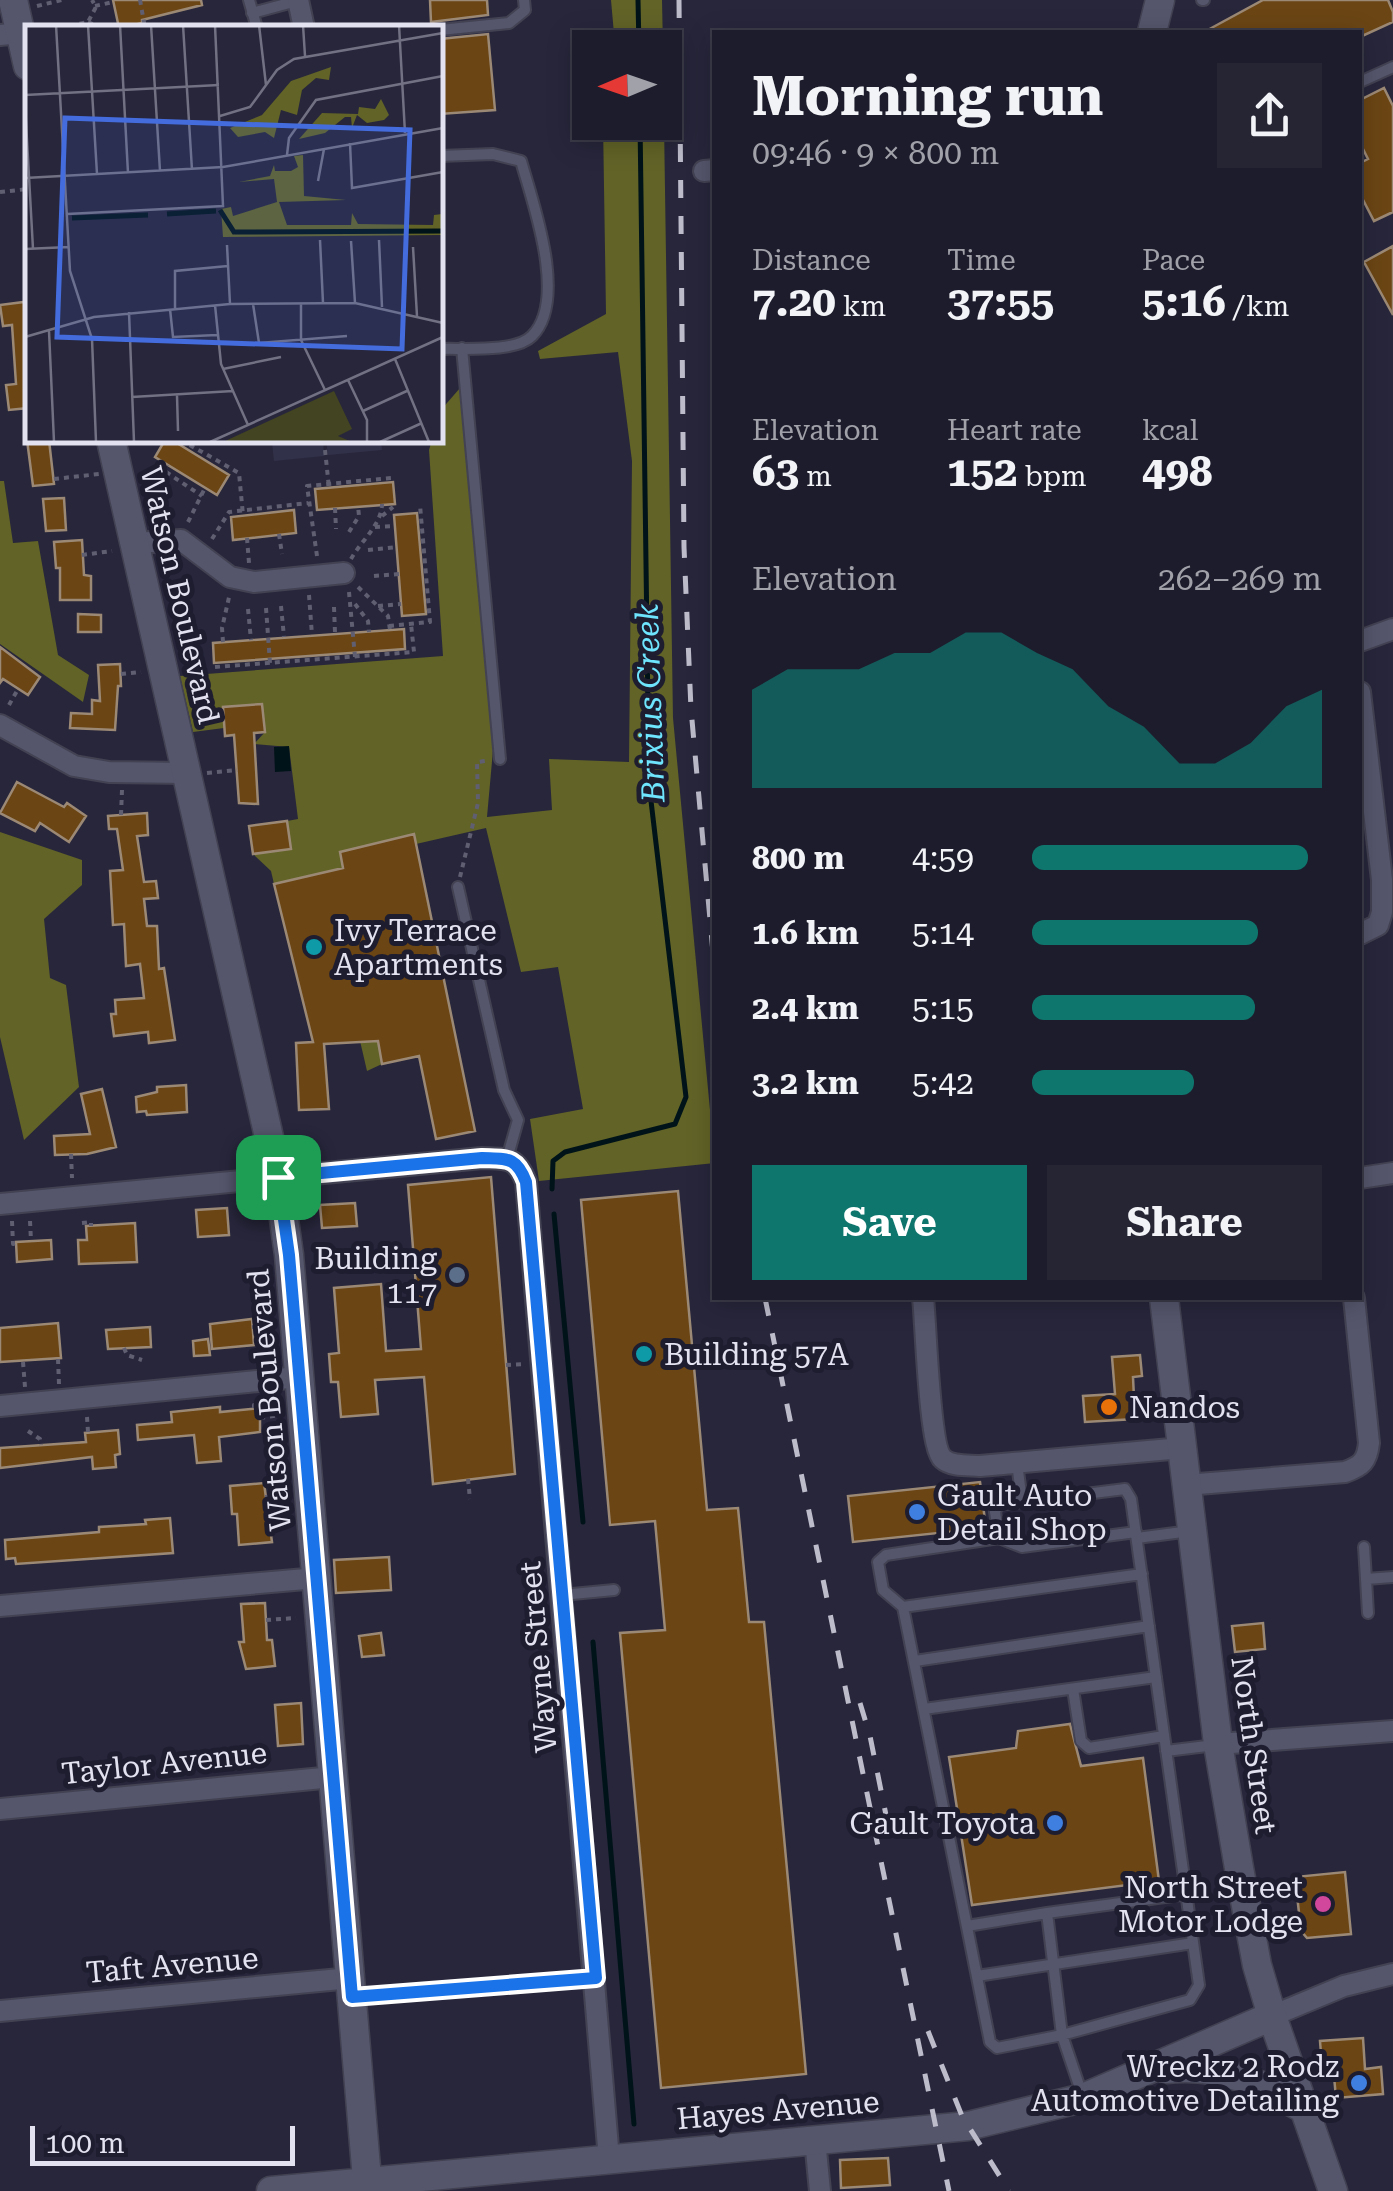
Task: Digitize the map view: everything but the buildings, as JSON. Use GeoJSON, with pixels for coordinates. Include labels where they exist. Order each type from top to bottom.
{"type":"FeatureCollection","features":[{"type":"Feature","properties":{"kind":"street"},"geometry":{"type":"LineString","coordinates":[[298,0],[303,25]]}},
{"type":"Feature","properties":{"kind":"street"},"geometry":{"type":"LineString","coordinates":[[1152,30],[1160,0]]}},
{"type":"Feature","properties":{"kind":"street"},"geometry":{"type":"LineString","coordinates":[[15,19],[25,55]]}},
{"type":"Feature","properties":{"kind":"street","name":"Watson Boulevard"},"geometry":{"type":"LineString","coordinates":[[111,442],[127,547],[195,773],[278,1177],[300,1377],[367,2187]]}},
{"type":"Feature","properties":{"kind":"street"},"geometry":{"type":"LineString","coordinates":[[127,547],[181,540],[230,577],[254,582],[344,573]]}},
{"type":"Feature","properties":{"kind":"street"},"geometry":{"type":"LineString","coordinates":[[1362,640],[1393,628]]}},
{"type":"Feature","properties":{"kind":"street"},"geometry":{"type":"LineString","coordinates":[[1362,709],[1382,880],[1378,925],[1362,933]]}},
{"type":"Feature","properties":{"kind":"street"},"geometry":{"type":"LineString","coordinates":[[0,725],[74,766],[112,772],[195,773]]}},
{"type":"Feature","properties":{"kind":"street"},"geometry":{"type":"LineString","coordinates":[[5,1203],[482,1158],[507,1159]]}},
{"type":"Feature","properties":{"kind":"street","name":"Wayne Street"},"geometry":{"type":"LineString","coordinates":[[507,1159],[520,1167],[526,1182],[596,1978],[608,2159]]}},
{"type":"Feature","properties":{"kind":"street"},"geometry":{"type":"LineString","coordinates":[[1362,1178],[1393,1173]]}},
{"type":"Feature","properties":{"kind":"street"},"geometry":{"type":"LineString","coordinates":[[923,1300],[934,1438],[944,1460],[980,1466],[1182,1448]]}},
{"type":"Feature","properties":{"kind":"street","name":"North Street"},"geometry":{"type":"LineString","coordinates":[[1164,1300],[1218,1744],[1257,1965],[1333,2191]]}},
{"type":"Feature","properties":{"kind":"street"},"geometry":{"type":"LineString","coordinates":[[1186,1485],[1346,1472],[1360,1466],[1367,1458],[1369,1443],[1354,1300]]}},
{"type":"Feature","properties":{"kind":"street"},"geometry":{"type":"LineString","coordinates":[[0,1406],[300,1377]]}},
{"type":"Feature","properties":{"kind":"street"},"geometry":{"type":"LineString","coordinates":[[0,1606],[316,1578]]}},
{"type":"Feature","properties":{"kind":"street"},"geometry":{"type":"LineString","coordinates":[[1218,1744],[1393,1730]]}},
{"type":"Feature","properties":{"kind":"street","name":"Taylor Avenue"},"geometry":{"type":"LineString","coordinates":[[0,1810],[333,1777]]}},
{"type":"Feature","properties":{"kind":"street"},"geometry":{"type":"LineString","coordinates":[[1272,2016],[1344,1986],[1393,1974]]}},
{"type":"Feature","properties":{"kind":"street","name":"Taft Avenue"},"geometry":{"type":"LineString","coordinates":[[0,2012],[351,1988]]}},
{"type":"Feature","properties":{"kind":"street","name":"Hayes Avenue"},"geometry":{"type":"LineString","coordinates":[[271,2191],[442,2183],[608,2159],[968,2126],[1084,2098],[1272,2016]]}},
{"type":"Feature","properties":{"kind":"street"},"geometry":{"type":"LineString","coordinates":[[1144,2072],[1210,2068],[1253,2079],[1304,2108]]}},
{"type":"Feature","properties":{"kind":"street"},"geometry":{"type":"LineString","coordinates":[[815,2140],[820,2191]]}},
{"type":"Feature","properties":{"kind":"lane"},"geometry":{"type":"LineString","coordinates":[[249,0],[256,25]]}},
{"type":"Feature","properties":{"kind":"lane"},"geometry":{"type":"LineString","coordinates":[[252,13],[298,0]]}},
{"type":"Feature","properties":{"kind":"lane"},"geometry":{"type":"LineString","coordinates":[[442,30],[509,23],[525,10],[524,0]]}},
{"type":"Feature","properties":{"kind":"lane"},"geometry":{"type":"LineString","coordinates":[[1362,81],[1393,67]]}},
{"type":"Feature","properties":{"kind":"lane"},"geometry":{"type":"LineString","coordinates":[[442,156],[493,154],[522,161],[545,250],[547,310],[532,336],[514,345],[442,349]]}},
{"type":"Feature","properties":{"kind":"lane"},"geometry":{"type":"LineString","coordinates":[[462,348],[500,759]]}},
{"type":"Feature","properties":{"kind":"lane"},"geometry":{"type":"LineString","coordinates":[[458,888],[504,1090],[518,1120],[507,1159]]}},
{"type":"Feature","properties":{"kind":"lane"},"geometry":{"type":"LineString","coordinates":[[1017,1462],[1022,1502]]}},
{"type":"Feature","properties":{"kind":"lane"},"geometry":{"type":"LineString","coordinates":[[999,1538],[995,1512],[998,1505],[1125,1490],[1131,1499],[1136,1535],[1142,1574],[1166,1751],[1187,1894],[1199,1985],[1190,2000],[1062,2035],[997,2048],[990,2042],[904,1606],[882,1590],[878,1562],[886,1555],[999,1538],[1022,1546],[1136,1535],[1192,1530]]}},
{"type":"Feature","properties":{"kind":"lane"},"geometry":{"type":"LineString","coordinates":[[1364,1547],[1368,1613]]}},
{"type":"Feature","properties":{"kind":"lane"},"geometry":{"type":"LineString","coordinates":[[904,1606],[1142,1574]]}},
{"type":"Feature","properties":{"kind":"lane"},"geometry":{"type":"LineString","coordinates":[[1366,1580],[1393,1577]]}},
{"type":"Feature","properties":{"kind":"lane"},"geometry":{"type":"LineString","coordinates":[[562,1595],[614,1590]]}},
{"type":"Feature","properties":{"kind":"lane"},"geometry":{"type":"LineString","coordinates":[[914,1661],[1149,1626]]}},
{"type":"Feature","properties":{"kind":"lane"},"geometry":{"type":"LineString","coordinates":[[924,1709],[1156,1677]]}},
{"type":"Feature","properties":{"kind":"lane"},"geometry":{"type":"LineString","coordinates":[[1073,1688],[1081,1741],[1089,1748],[1164,1736]]}},
{"type":"Feature","properties":{"kind":"lane"},"geometry":{"type":"LineString","coordinates":[[1166,1751],[1218,1744]]}},
{"type":"Feature","properties":{"kind":"lane"},"geometry":{"type":"LineString","coordinates":[[967,1926],[1187,1894]]}},
{"type":"Feature","properties":{"kind":"lane"},"geometry":{"type":"LineString","coordinates":[[1047,1913],[1062,2035],[1084,2098]]}},
{"type":"Feature","properties":{"kind":"lane"},"geometry":{"type":"LineString","coordinates":[[977,1976],[1193,1943]]}},
{"type":"Feature","properties":{"kind":"lane"},"geometry":{"type":"LineString","coordinates":[[351,1988],[596,1978]]}},
{"type":"Feature","properties":{"kind":"path"},"geometry":{"type":"LineString","coordinates":[[15,19],[62,0]]}},
{"type":"Feature","properties":{"kind":"path"},"geometry":{"type":"LineString","coordinates":[[140,0],[145,25]]}},
{"type":"Feature","properties":{"kind":"path"},"geometry":{"type":"LineString","coordinates":[[88,22],[94,3],[113,2]]}},
{"type":"Feature","properties":{"kind":"path"},"geometry":{"type":"LineString","coordinates":[[74,25],[94,25]]}},
{"type":"Feature","properties":{"kind":"path"},"geometry":{"type":"LineString","coordinates":[[0,192],[25,189]]}},
{"type":"Feature","properties":{"kind":"path"},"geometry":{"type":"LineString","coordinates":[[180,442],[239,473],[245,513]]}},
{"type":"Feature","properties":{"kind":"path"},"geometry":{"type":"LineString","coordinates":[[324,442],[328,486]]}},
{"type":"Feature","properties":{"kind":"path"},"geometry":{"type":"LineString","coordinates":[[160,514],[167,465]]}},
{"type":"Feature","properties":{"kind":"path"},"geometry":{"type":"LineString","coordinates":[[166,472],[202,496]]}},
{"type":"Feature","properties":{"kind":"path"},"geometry":{"type":"LineString","coordinates":[[54,480],[100,474]]}},
{"type":"Feature","properties":{"kind":"path"},"geometry":{"type":"LineString","coordinates":[[184,484],[187,477]]}},
{"type":"Feature","properties":{"kind":"path"},"geometry":{"type":"LineString","coordinates":[[312,540],[307,486],[387,480]]}},
{"type":"Feature","properties":{"kind":"path"},"geometry":{"type":"LineString","coordinates":[[188,522],[206,488]]}},
{"type":"Feature","properties":{"kind":"path"},"geometry":{"type":"LineString","coordinates":[[212,539],[229,512],[308,503]]}},
{"type":"Feature","properties":{"kind":"path"},"geometry":{"type":"LineString","coordinates":[[382,504],[382,516]]}},
{"type":"Feature","properties":{"kind":"path"},"geometry":{"type":"LineString","coordinates":[[364,593],[388,616],[390,628],[430,622],[420,505]]}},
{"type":"Feature","properties":{"kind":"path"},"geometry":{"type":"LineString","coordinates":[[348,532],[359,516],[358,506]]}},
{"type":"Feature","properties":{"kind":"path"},"geometry":{"type":"LineString","coordinates":[[336,508],[336,529]]}},
{"type":"Feature","properties":{"kind":"path"},"geometry":{"type":"LineString","coordinates":[[361,540],[394,508]]}},
{"type":"Feature","properties":{"kind":"path"},"geometry":{"type":"LineString","coordinates":[[372,527],[395,526]]}},
{"type":"Feature","properties":{"kind":"path"},"geometry":{"type":"LineString","coordinates":[[280,534],[282,554]]}},
{"type":"Feature","properties":{"kind":"path"},"geometry":{"type":"LineString","coordinates":[[247,538],[249,557]]}},
{"type":"Feature","properties":{"kind":"path"},"geometry":{"type":"LineString","coordinates":[[82,554],[127,547]]}},
{"type":"Feature","properties":{"kind":"path"},"geometry":{"type":"LineString","coordinates":[[368,550],[397,548]]}},
{"type":"Feature","properties":{"kind":"path"},"geometry":{"type":"LineString","coordinates":[[374,576],[399,574]]}},
{"type":"Feature","properties":{"kind":"path"},"geometry":{"type":"LineString","coordinates":[[309,604],[312,635]]}},
{"type":"Feature","properties":{"kind":"path"},"geometry":{"type":"LineString","coordinates":[[378,606],[402,604]]}},
{"type":"Feature","properties":{"kind":"path"},"geometry":{"type":"LineString","coordinates":[[355,657],[353,605],[368,621],[369,632]]}},
{"type":"Feature","properties":{"kind":"path"},"geometry":{"type":"LineString","coordinates":[[281,606],[284,637]]}},
{"type":"Feature","properties":{"kind":"path"},"geometry":{"type":"LineString","coordinates":[[334,607],[335,633]]}},
{"type":"Feature","properties":{"kind":"path"},"geometry":{"type":"LineString","coordinates":[[224,642],[225,608]]}},
{"type":"Feature","properties":{"kind":"path"},"geometry":{"type":"LineString","coordinates":[[266,608],[270,664]]}},
{"type":"Feature","properties":{"kind":"path"},"geometry":{"type":"LineString","coordinates":[[248,609],[251,640]]}},
{"type":"Feature","properties":{"kind":"path"},"geometry":{"type":"LineString","coordinates":[[218,666],[414,652],[411,624]]}},
{"type":"Feature","properties":{"kind":"path"},"geometry":{"type":"LineString","coordinates":[[121,674],[145,672]]}},
{"type":"Feature","properties":{"kind":"path"},"geometry":{"type":"LineString","coordinates":[[9,705],[18,689]]}},
{"type":"Feature","properties":{"kind":"path"},"geometry":{"type":"LineString","coordinates":[[458,888],[478,804],[477,762],[500,759]]}},
{"type":"Feature","properties":{"kind":"path"},"geometry":{"type":"LineString","coordinates":[[195,773],[237,770]]}},
{"type":"Feature","properties":{"kind":"path"},"geometry":{"type":"LineString","coordinates":[[120,815],[122,788]]}},
{"type":"Feature","properties":{"kind":"path"},"geometry":{"type":"LineString","coordinates":[[70,1154],[72,1178]]}},
{"type":"Feature","properties":{"kind":"path"},"geometry":{"type":"LineString","coordinates":[[5,1203],[13,1244],[16,1243]]}},
{"type":"Feature","properties":{"kind":"path"},"geometry":{"type":"LineString","coordinates":[[82,1223],[91,1222],[91,1226]]}},
{"type":"Feature","properties":{"kind":"path"},"geometry":{"type":"LineString","coordinates":[[252,1327],[273,1325]]}},
{"type":"Feature","properties":{"kind":"path"},"geometry":{"type":"LineString","coordinates":[[124,1348],[127,1355],[142,1360]]}},
{"type":"Feature","properties":{"kind":"path"},"geometry":{"type":"LineString","coordinates":[[58,1359],[60,1400]]}},
{"type":"Feature","properties":{"kind":"path"},"geometry":{"type":"LineString","coordinates":[[23,1362],[26,1403]]}},
{"type":"Feature","properties":{"kind":"path"},"geometry":{"type":"LineString","coordinates":[[254,1408],[262,1404],[262,1418],[280,1415]]}},
{"type":"Feature","properties":{"kind":"path"},"geometry":{"type":"LineString","coordinates":[[28,1431],[40,1439],[41,1445]]}},
{"type":"Feature","properties":{"kind":"path"},"geometry":{"type":"LineString","coordinates":[[468,1480],[470,1499]]}},
{"type":"Feature","properties":{"kind":"path"},"geometry":{"type":"LineString","coordinates":[[265,1497],[286,1496]]}},
{"type":"Feature","properties":{"kind":"path"},"geometry":{"type":"LineString","coordinates":[[266,1620],[297,1618]]}},
{"type":"Feature","properties":{"kind":"shaded area"},"geometry":{"type":"Polygon","coordinates":[[[611,0],[662,0],[663,30],[614,30],[611,0]]]}},
{"type":"Feature","properties":{"kind":"shaded area"},"geometry":{"type":"Polygon","coordinates":[[[603,140],[664,140],[673,718],[712,1163],[539,1181],[530,1119],[583,1109],[558,967],[521,972],[486,828],[416,844],[413,834],[340,852],[382,1064],[367,1071],[321,873],[274,884],[271,871],[253,854],[291,849],[287,821],[298,819],[289,747],[254,744],[265,732],[261,704],[223,707],[224,728],[193,732],[180,676],[443,656],[429,450],[431,442],[442,442],[442,409],[460,388],[496,717],[487,817],[552,810],[549,759],[629,762],[632,461],[618,352],[540,359],[538,351],[606,314],[603,140]]]}},
{"type":"Feature","properties":{"kind":"shaded area"},"geometry":{"type":"Polygon","coordinates":[[[272,442],[323,442],[324,456],[274,461],[272,442]]]}},
{"type":"Feature","properties":{"kind":"shaded area"},"geometry":{"type":"Polygon","coordinates":[[[326,442],[381,442],[382,450],[328,455],[326,442]]]}},
{"type":"Feature","properties":{"kind":"shaded area"},"geometry":{"type":"Polygon","coordinates":[[[0,481],[4,481],[13,543],[38,541],[58,655],[89,675],[83,702],[0,644],[0,481]]]}},
{"type":"Feature","properties":{"kind":"shaded area"},"geometry":{"type":"Polygon","coordinates":[[[289,746],[291,771],[275,772],[274,747],[289,746]]]}},
{"type":"Feature","properties":{"kind":"shaded area"},"geometry":{"type":"Polygon","coordinates":[[[0,832],[82,860],[82,885],[44,919],[50,978],[66,985],[79,1087],[24,1140],[0,1037],[0,832]]]}},
{"type":"Feature","properties":{"kind":"waterway","name":"Brixius Creek"},"geometry":{"type":"LineString","coordinates":[[638,0],[639,30]]}},
{"type":"Feature","properties":{"kind":"waterway","name":"Brixius Creek"},"geometry":{"type":"LineString","coordinates":[[552,1189],[553,1161],[565,1152],[675,1124],[686,1097],[649,784],[640,140]]}},
{"type":"Feature","properties":{"kind":"waterway","name":"Brixius Creek"},"geometry":{"type":"LineString","coordinates":[[554,1214],[583,1522]]}},
{"type":"Feature","properties":{"kind":"waterway","name":"Brixius Creek"},"geometry":{"type":"LineString","coordinates":[[593,1642],[634,2124]]}},
{"type":"Feature","properties":{"kind":"railway"},"geometry":{"type":"LineString","coordinates":[[679,0],[684,547],[691,709],[712,942]]}},
{"type":"Feature","properties":{"kind":"railway"},"geometry":{"type":"LineString","coordinates":[[765,1300],[949,2191]]}},
{"type":"Feature","properties":{"kind":"railway"},"geometry":{"type":"LineString","coordinates":[[860,1703],[888,1825]]}},
{"type":"Feature","properties":{"kind":"railway"},"geometry":{"type":"LineString","coordinates":[[928,2031],[962,2116],[1009,2191]]}},
{"type":"Feature","properties":{"kind":"place","name":"Ivy Terrace Apartments"},"geometry":{"type":"Point","coordinates":[314,947]}},
{"type":"Feature","properties":{"kind":"place","name":"Building 117"},"geometry":{"type":"Point","coordinates":[457,1275]}},
{"type":"Feature","properties":{"kind":"place","name":"Building 57A"},"geometry":{"type":"Point","coordinates":[644,1354]}},
{"type":"Feature","properties":{"kind":"place","name":"Nandos"},"geometry":{"type":"Point","coordinates":[1109,1407]}},
{"type":"Feature","properties":{"kind":"place","name":"Gault Auto Detail Shop"},"geometry":{"type":"Point","coordinates":[917,1512]}},
{"type":"Feature","properties":{"kind":"place","name":"Gault Toyota"},"geometry":{"type":"Point","coordinates":[1055,1823]}},
{"type":"Feature","properties":{"kind":"place","name":"North Street Motor Lodge"},"geometry":{"type":"Point","coordinates":[1323,1904]}},
{"type":"Feature","properties":{"kind":"place","name":"Wreckz 2 Rodz Automotive Detailing"},"geometry":{"type":"Point","coordinates":[1359,2083]}},
{"type":"Feature","properties":{"kind":"route"},"geometry":{"type":"LineString","coordinates":[[482,1158],[512,1160],[526,1182],[596,1978],[352,1997],[289,1255],[278,1177],[482,1158]]}}]}
